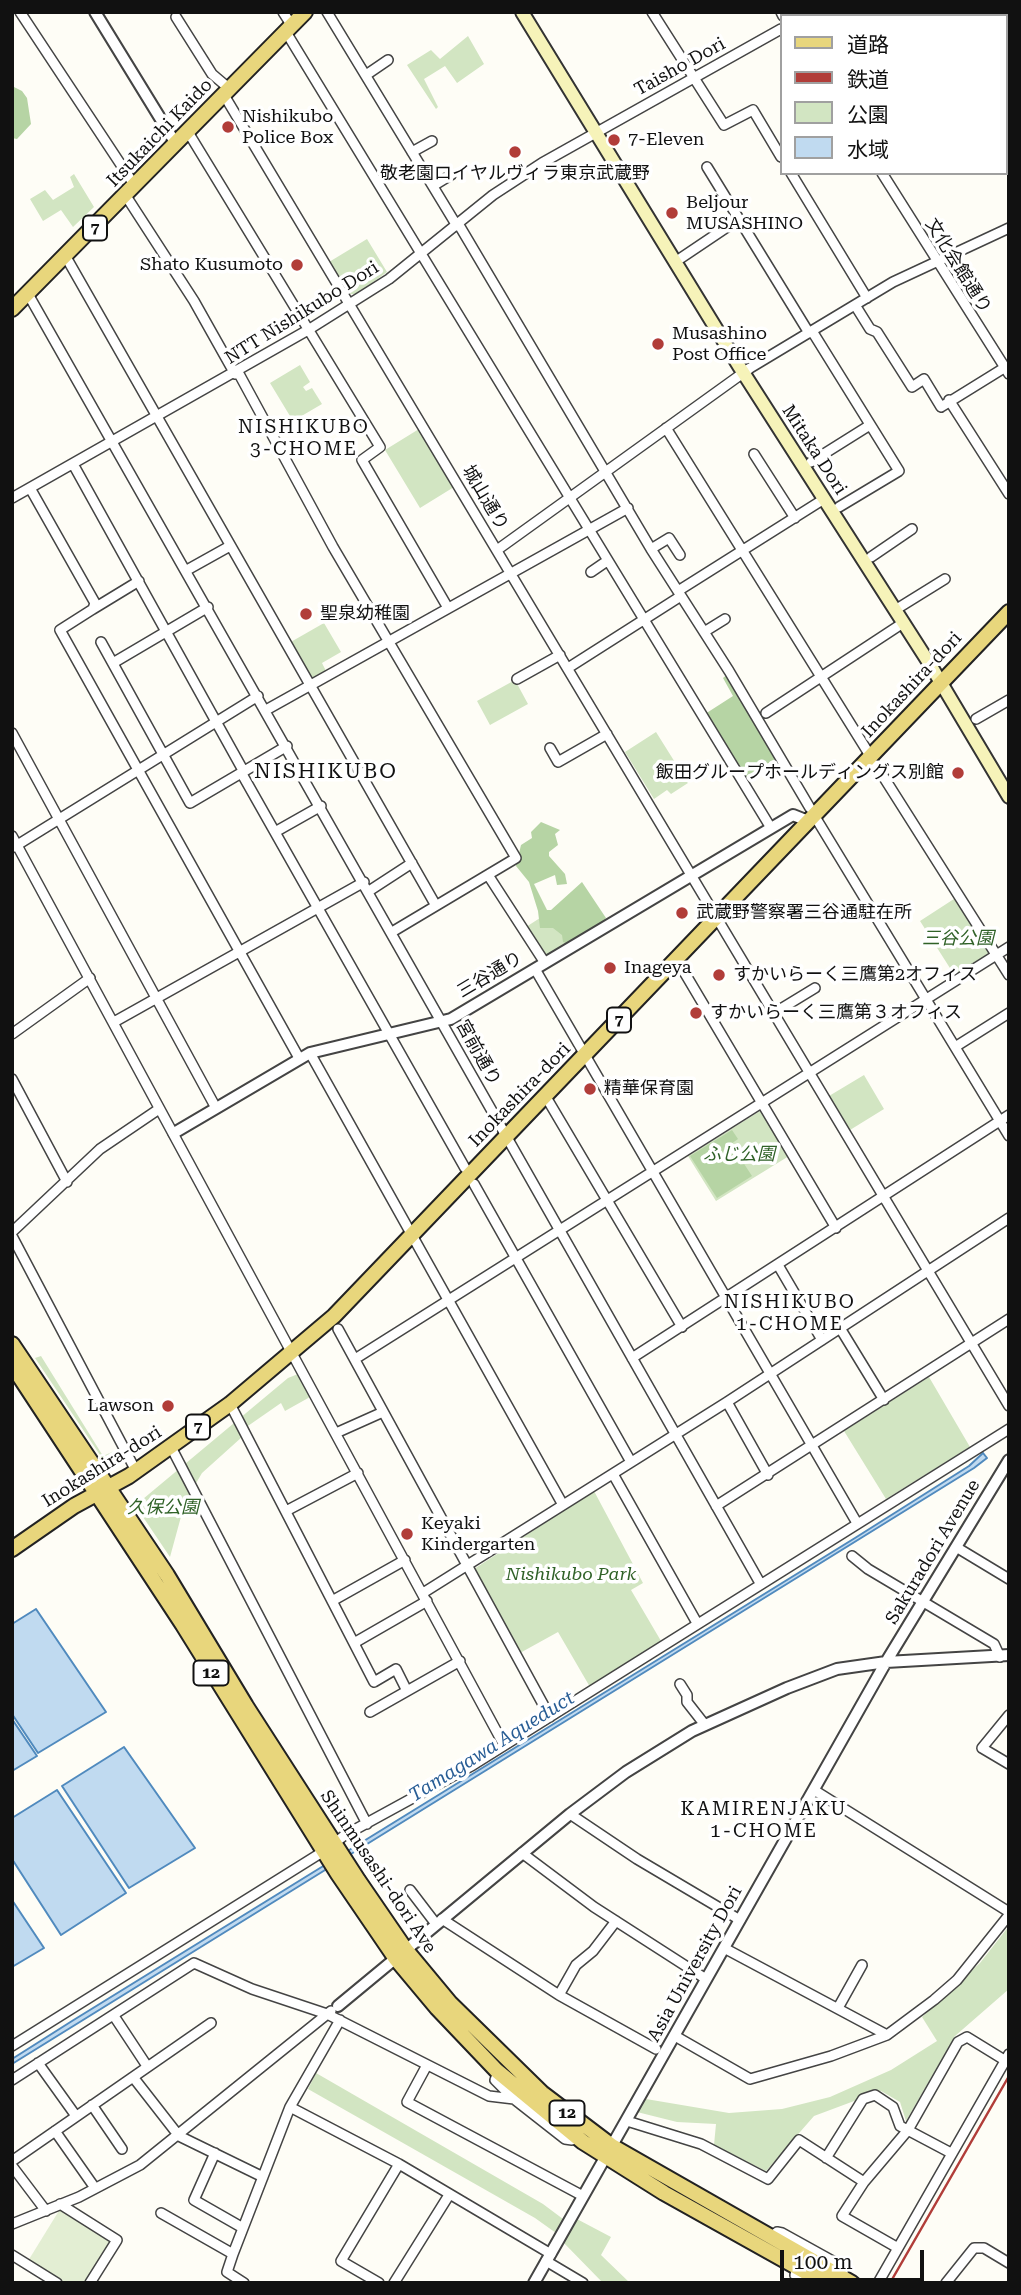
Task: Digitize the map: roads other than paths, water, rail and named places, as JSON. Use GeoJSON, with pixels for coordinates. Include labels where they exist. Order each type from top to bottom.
{"type":"FeatureCollection","features":[{"type":"Feature","properties":{"kind":"main road","name":"Itsukaichi Kaido"},"geometry":{"type":"LineString","coordinates":[[12,309],[131,191],[225,90],[305,12]]}},
{"type":"Feature","properties":{"kind":"main road"},"geometry":{"type":"LineString","coordinates":[[522,12],[594,133]]}},
{"type":"Feature","properties":{"kind":"main road","name":"Mitaka Dori"},"geometry":{"type":"LineString","coordinates":[[594,133],[941,683],[1009,797]]}},
{"type":"Feature","properties":{"kind":"main road","name":"Inokashira-dori"},"geometry":{"type":"LineString","coordinates":[[12,1549],[171,1447],[230,1404],[334,1316],[717,919],[811,815],[873,761],[941,683],[1009,612]]}},
{"type":"Feature","properties":{"kind":"main road","name":"Shinmusashi-dori Ave"},"geometry":{"type":"LineString","coordinates":[[12,1344],[344,1870],[444,2016],[498,2072],[575,2136],[771,2237],[848,2280]]}},
{"type":"Feature","properties":{"kind":"main road","name":"Shinmusashi-dori Ave"},"geometry":{"type":"LineString","coordinates":[[12,1365],[102,1490]]}},
{"type":"Feature","properties":{"kind":"main road","name":"Shinmusashi-dori Ave"},"geometry":{"type":"LineString","coordinates":[[401,1955],[502,2057],[609,2152],[825,2283]]}},
{"type":"Feature","properties":{"kind":"street"},"geometry":{"type":"LineString","coordinates":[[20,12],[131,191],[333,547],[516,858],[392,932]]}},
{"type":"Feature","properties":{"kind":"street"},"geometry":{"type":"LineString","coordinates":[[95,12],[176,144]]}},
{"type":"Feature","properties":{"kind":"street"},"geometry":{"type":"LineString","coordinates":[[283,12],[289,29],[421,255],[771,828]]}},
{"type":"Feature","properties":{"kind":"street"},"geometry":{"type":"LineString","coordinates":[[327,12],[458,225],[651,549],[704,632],[811,815],[1009,1136]]}},
{"type":"Feature","properties":{"kind":"street"},"geometry":{"type":"LineString","coordinates":[[652,12],[724,125],[753,110],[780,155]]}},
{"type":"Feature","properties":{"kind":"street","name":"城山通り"},"geometry":{"type":"LineString","coordinates":[[176,17],[225,90],[350,304],[1009,1406]]}},
{"type":"Feature","properties":{"kind":"street","name":"Taisho Dori"},"geometry":{"type":"LineString","coordinates":[[594,133],[780,30]]}},
{"type":"Feature","properties":{"kind":"street"},"geometry":{"type":"LineString","coordinates":[[366,75],[388,60]]}},
{"type":"Feature","properties":{"kind":"street"},"geometry":{"type":"LineString","coordinates":[[188,132],[380,447],[362,460],[448,608]]}},
{"type":"Feature","properties":{"kind":"street","name":"NTT Nishikubo Dori"},"geometry":{"type":"LineString","coordinates":[[12,498],[236,373],[350,304],[421,255],[493,195],[594,133]]}},
{"type":"Feature","properties":{"kind":"street"},"geometry":{"type":"LineString","coordinates":[[412,152],[432,141]]}},
{"type":"Feature","properties":{"kind":"street"},"geometry":{"type":"LineString","coordinates":[[706,167],[899,471],[839,507]]}},
{"type":"Feature","properties":{"kind":"street"},"geometry":{"type":"LineString","coordinates":[[433,186],[451,175]]}},
{"type":"Feature","properties":{"kind":"street"},"geometry":{"type":"LineString","coordinates":[[792,175],[867,298]]}},
{"type":"Feature","properties":{"kind":"street","name":"文化会館通り"},"geometry":{"type":"LineString","coordinates":[[883,175],[1007,371]]}},
{"type":"Feature","properties":{"kind":"street"},"geometry":{"type":"LineString","coordinates":[[681,258],[739,219]]}},
{"type":"Feature","properties":{"kind":"street"},"geometry":{"type":"LineString","coordinates":[[497,550],[744,373],[867,298],[1009,228]]}},
{"type":"Feature","properties":{"kind":"street"},"geometry":{"type":"LineString","coordinates":[[66,257],[435,904]]}},
{"type":"Feature","properties":{"kind":"street","name":"宮前通り"},"geometry":{"type":"LineString","coordinates":[[28,294],[267,710],[760,1583]]}},
{"type":"Feature","properties":{"kind":"street"},"geometry":{"type":"LineString","coordinates":[[855,305],[870,329],[877,332],[912,387],[924,379],[941,407],[949,400],[1007,371]]}},
{"type":"Feature","properties":{"kind":"street"},"geometry":{"type":"LineString","coordinates":[[949,400],[1009,494]]}},
{"type":"Feature","properties":{"kind":"street"},"geometry":{"type":"LineString","coordinates":[[811,462],[870,425]]}},
{"type":"Feature","properties":{"kind":"street"},"geometry":{"type":"LineString","coordinates":[[666,428],[1009,975]]}},
{"type":"Feature","properties":{"kind":"street"},"geometry":{"type":"LineString","coordinates":[[754,454],[795,518]]}},
{"type":"Feature","properties":{"kind":"street"},"geometry":{"type":"LineString","coordinates":[[73,464],[275,832],[465,1168]]}},
{"type":"Feature","properties":{"kind":"street"},"geometry":{"type":"LineString","coordinates":[[30,488],[95,603],[93,609]]}},
{"type":"Feature","properties":{"kind":"street"},"geometry":{"type":"LineString","coordinates":[[568,668],[644,621],[743,550],[824,499]]}},
{"type":"Feature","properties":{"kind":"street"},"geometry":{"type":"LineString","coordinates":[[267,710],[628,508]]}},
{"type":"Feature","properties":{"kind":"street"},"geometry":{"type":"LineString","coordinates":[[871,557],[912,529]]}},
{"type":"Feature","properties":{"kind":"street"},"geometry":{"type":"LineString","coordinates":[[651,549],[669,538],[680,555]]}},
{"type":"Feature","properties":{"kind":"street"},"geometry":{"type":"LineString","coordinates":[[187,570],[230,546]]}},
{"type":"Feature","properties":{"kind":"street"},"geometry":{"type":"LineString","coordinates":[[592,572],[607,561]]}},
{"type":"Feature","properties":{"kind":"street"},"geometry":{"type":"LineString","coordinates":[[895,610],[945,579]]}},
{"type":"Feature","properties":{"kind":"street"},"geometry":{"type":"LineString","coordinates":[[139,581],[60,630],[299,1058]]}},
{"type":"Feature","properties":{"kind":"street"},"geometry":{"type":"LineString","coordinates":[[113,663],[208,607]]}},
{"type":"Feature","properties":{"kind":"street"},"geometry":{"type":"LineString","coordinates":[[704,632],[725,619]]}},
{"type":"Feature","properties":{"kind":"street"},"geometry":{"type":"LineString","coordinates":[[765,713],[903,623]]}},
{"type":"Feature","properties":{"kind":"street"},"geometry":{"type":"LineString","coordinates":[[101,642],[190,803],[287,746]]}},
{"type":"Feature","properties":{"kind":"street"},"geometry":{"type":"LineString","coordinates":[[517,679],[560,655]]}},
{"type":"Feature","properties":{"kind":"street"},"geometry":{"type":"LineString","coordinates":[[258,696],[14,843],[22,849],[159,1109],[505,1745]]}},
{"type":"Feature","properties":{"kind":"street"},"geometry":{"type":"LineString","coordinates":[[976,719],[1009,700]]}},
{"type":"Feature","properties":{"kind":"street"},"geometry":{"type":"LineString","coordinates":[[12,733],[216,1108]]}},
{"type":"Feature","properties":{"kind":"street"},"geometry":{"type":"LineString","coordinates":[[550,748],[554,765],[607,734]]}},
{"type":"Feature","properties":{"kind":"street"},"geometry":{"type":"LineString","coordinates":[[275,832],[321,806]]}},
{"type":"Feature","properties":{"kind":"street","name":"三谷通り"},"geometry":{"type":"LineString","coordinates":[[174,1133],[310,1053],[451,1019],[793,815],[811,815]]}},
{"type":"Feature","properties":{"kind":"street"},"geometry":{"type":"LineString","coordinates":[[114,1022],[319,907],[412,863]]}},
{"type":"Feature","properties":{"kind":"street"},"geometry":{"type":"LineString","coordinates":[[488,875],[586,1054],[857,1522]]}},
{"type":"Feature","properties":{"kind":"street"},"geometry":{"type":"LineString","coordinates":[[355,1359],[1009,947]]}},
{"type":"Feature","properties":{"kind":"street"},"geometry":{"type":"LineString","coordinates":[[677,960],[836,1228]]}},
{"type":"Feature","properties":{"kind":"street"},"geometry":{"type":"LineString","coordinates":[[12,1034],[90,978]]}},
{"type":"Feature","properties":{"kind":"street"},"geometry":{"type":"LineString","coordinates":[[774,1013],[815,988]]}},
{"type":"Feature","properties":{"kind":"street"},"geometry":{"type":"LineString","coordinates":[[955,1047],[1009,1013]]}},
{"type":"Feature","properties":{"kind":"street"},"geometry":{"type":"LineString","coordinates":[[310,1053],[563,1505]]}},
{"type":"Feature","properties":{"kind":"street"},"geometry":{"type":"LineString","coordinates":[[12,1079],[67,1182]]}},
{"type":"Feature","properties":{"kind":"street"},"geometry":{"type":"LineString","coordinates":[[545,1097],[682,1327]]}},
{"type":"Feature","properties":{"kind":"street"},"geometry":{"type":"LineString","coordinates":[[136,1471],[13,1231],[100,1149],[159,1109]]}},
{"type":"Feature","properties":{"kind":"street"},"geometry":{"type":"LineString","coordinates":[[632,1358],[1009,1115]]}},
{"type":"Feature","properties":{"kind":"street"},"geometry":{"type":"LineString","coordinates":[[474,1184],[631,1462]]}},
{"type":"Feature","properties":{"kind":"street"},"geometry":{"type":"LineString","coordinates":[[354,1643],[425,1597],[468,1565],[727,1402],[1009,1217]]}},
{"type":"Feature","properties":{"kind":"street"},"geometry":{"type":"LineString","coordinates":[[778,1265],[822,1340]]}},
{"type":"Feature","properties":{"kind":"street"},"geometry":{"type":"LineString","coordinates":[[716,1506],[813,1447],[1009,1319]]}},
{"type":"Feature","properties":{"kind":"street"},"geometry":{"type":"LineString","coordinates":[[839,1328],[884,1400]]}},
{"type":"Feature","properties":{"kind":"street"},"geometry":{"type":"LineString","coordinates":[[338,1329],[550,1717]]}},
{"type":"Feature","properties":{"kind":"street"},"geometry":{"type":"LineString","coordinates":[[727,1402],[768,1475]]}},
{"type":"Feature","properties":{"kind":"street"},"geometry":{"type":"LineString","coordinates":[[230,1404],[374,1682],[396,1669],[407,1691]]}},
{"type":"Feature","properties":{"kind":"street"},"geometry":{"type":"LineString","coordinates":[[336,1433],[383,1412]]}},
{"type":"Feature","properties":{"kind":"street"},"geometry":{"type":"LineString","coordinates":[[12,2046],[367,1824],[505,1745],[1009,1429]]}},
{"type":"Feature","properties":{"kind":"street"},"geometry":{"type":"LineString","coordinates":[[171,1447],[367,1824]]}},
{"type":"Feature","properties":{"kind":"street","name":"Sakuradori Avenue"},"geometry":{"type":"LineString","coordinates":[[886,1662],[1009,1460]]}},
{"type":"Feature","properties":{"kind":"street"},"geometry":{"type":"LineString","coordinates":[[286,1511],[358,1473]]}},
{"type":"Feature","properties":{"kind":"street"},"geometry":{"type":"LineString","coordinates":[[613,1474],[697,1623]]}},
{"type":"Feature","properties":{"kind":"street"},"geometry":{"type":"LineString","coordinates":[[956,1547],[1009,1579]]}},
{"type":"Feature","properties":{"kind":"street"},"geometry":{"type":"LineString","coordinates":[[852,1556],[994,1644],[1004,1656]]}},
{"type":"Feature","properties":{"kind":"street"},"geometry":{"type":"LineString","coordinates":[[332,1601],[405,1560]]}},
{"type":"Feature","properties":{"kind":"street"},"geometry":{"type":"LineString","coordinates":[[12,2224],[46,2211],[140,2165],[401,1955],[570,1814],[626,1772],[705,1725],[838,1669],[886,1662],[1004,1656]]}},
{"type":"Feature","properties":{"kind":"street"},"geometry":{"type":"LineString","coordinates":[[370,1712],[460,1661]]}},
{"type":"Feature","properties":{"kind":"street","name":"Asia University Dori"},"geometry":{"type":"LineString","coordinates":[[534,2283],[886,1662]]}},
{"type":"Feature","properties":{"kind":"street"},"geometry":{"type":"LineString","coordinates":[[680,1684],[687,1695],[687,1702],[705,1725]]}},
{"type":"Feature","properties":{"kind":"street"},"geometry":{"type":"LineString","coordinates":[[1009,1715],[982,1748],[1009,1764]]}},
{"type":"Feature","properties":{"kind":"street"},"geometry":{"type":"LineString","coordinates":[[675,2036],[750,2079],[792,2070],[887,2035],[957,1980],[1009,1913],[814,1790]]}},
{"type":"Feature","properties":{"kind":"street"},"geometry":{"type":"LineString","coordinates":[[570,1814],[740,1920]]}},
{"type":"Feature","properties":{"kind":"street"},"geometry":{"type":"LineString","coordinates":[[522,1853],[615,1921],[706,1979]]}},
{"type":"Feature","properties":{"kind":"street"},"geometry":{"type":"LineString","coordinates":[[410,1890],[439,1922],[559,1995],[656,2049]]}},
{"type":"Feature","properties":{"kind":"street"},"geometry":{"type":"LineString","coordinates":[[559,1995],[576,1965],[593,1951],[615,1921]]}},
{"type":"Feature","properties":{"kind":"street"},"geometry":{"type":"LineString","coordinates":[[724,1948],[887,2035]]}},
{"type":"Feature","properties":{"kind":"street"},"geometry":{"type":"LineString","coordinates":[[12,2080],[114,2017],[194,1963],[253,1989],[327,2014],[489,2096],[514,2099]]}},
{"type":"Feature","properties":{"kind":"street"},"geometry":{"type":"LineString","coordinates":[[838,2008],[862,1965]]}},
{"type":"Feature","properties":{"kind":"street"},"geometry":{"type":"LineString","coordinates":[[114,2017],[146,2066]]}},
{"type":"Feature","properties":{"kind":"street"},"geometry":{"type":"LineString","coordinates":[[244,2283],[226,2272],[290,2107],[340,2020]]}},
{"type":"Feature","properties":{"kind":"street"},"geometry":{"type":"LineString","coordinates":[[46,2211],[12,2163],[146,2066],[211,2024]]}},
{"type":"Feature","properties":{"kind":"street"},"geometry":{"type":"LineString","coordinates":[[877,2283],[898,2248],[1007,2057],[967,2037],[958,2042],[908,2130],[864,2182],[842,2216],[898,2248]]}},
{"type":"Feature","properties":{"kind":"street"},"geometry":{"type":"LineString","coordinates":[[38,2063],[76,2116]]}},
{"type":"Feature","properties":{"kind":"street"},"geometry":{"type":"LineString","coordinates":[[427,2065],[407,2102],[583,2196]]}},
{"type":"Feature","properties":{"kind":"street"},"geometry":{"type":"LineString","coordinates":[[498,2072],[495,2080],[514,2099],[565,2139],[572,2140],[575,2136]]}},
{"type":"Feature","properties":{"kind":"street"},"geometry":{"type":"LineString","coordinates":[[133,2077],[179,2136],[263,2177]]}},
{"type":"Feature","properties":{"kind":"street"},"geometry":{"type":"LineString","coordinates":[[826,2158],[863,2099],[875,2095],[893,2107],[896,2120],[908,2130],[951,2153]]}},
{"type":"Feature","properties":{"kind":"street"},"geometry":{"type":"LineString","coordinates":[[92,2105],[122,2149]]}},
{"type":"Feature","properties":{"kind":"street"},"geometry":{"type":"LineString","coordinates":[[290,2107],[398,2164],[583,2283]]}},
{"type":"Feature","properties":{"kind":"street"},"geometry":{"type":"LineString","coordinates":[[627,2121],[701,2144],[768,2179],[799,2140],[864,2182]]}},
{"type":"Feature","properties":{"kind":"street"},"geometry":{"type":"LineString","coordinates":[[55,2131],[95,2188]]}},
{"type":"Feature","properties":{"kind":"street"},"geometry":{"type":"LineString","coordinates":[[215,2153],[194,2200],[243,2228]]}},
{"type":"Feature","properties":{"kind":"street"},"geometry":{"type":"LineString","coordinates":[[379,2283],[341,2261],[398,2164]]}},
{"type":"Feature","properties":{"kind":"street"},"geometry":{"type":"LineString","coordinates":[[394,2283],[449,2195]]}},
{"type":"Feature","properties":{"kind":"street"},"geometry":{"type":"LineString","coordinates":[[60,2204],[117,2241],[90,2283]]}},
{"type":"Feature","properties":{"kind":"street"},"geometry":{"type":"LineString","coordinates":[[161,2213],[233,2254]]}},
{"type":"Feature","properties":{"kind":"street"},"geometry":{"type":"LineString","coordinates":[[946,2283],[975,2248],[984,2248],[1009,2263]]}},
{"type":"Feature","properties":{"kind":"street"},"geometry":{"type":"LineString","coordinates":[[12,2255],[57,2283]]}},
{"type":"Feature","properties":{"kind":"street"},"geometry":{"type":"LineString","coordinates":[[797,2267],[795,2275],[805,2283]]}},
{"type":"Feature","properties":{"kind":"water"},"geometry":{"type":"Polygon","coordinates":[[[983,1453],[987,1458],[974,1468],[12,2064],[12,2059],[72,2021],[855,1538],[969,1466],[983,1453]]]}},
{"type":"Feature","properties":{"kind":"water"},"geometry":{"type":"Polygon","coordinates":[[[36,1609],[106,1712],[38,1753],[12,1714],[12,1624],[36,1609]]]}},
{"type":"Feature","properties":{"kind":"water"},"geometry":{"type":"Polygon","coordinates":[[[12,1719],[37,1756],[12,1771],[12,1719]]]}},
{"type":"Feature","properties":{"kind":"water"},"geometry":{"type":"Polygon","coordinates":[[[124,1747],[195,1848],[129,1888],[62,1786],[124,1747]]]}},
{"type":"Feature","properties":{"kind":"water"},"geometry":{"type":"Polygon","coordinates":[[[57,1790],[126,1893],[61,1935],[12,1859],[12,1818],[57,1790]]]}},
{"type":"Feature","properties":{"kind":"water"},"geometry":{"type":"Polygon","coordinates":[[[12,1900],[44,1948],[12,1967],[12,1900]]]}},
{"type":"Feature","properties":{"kind":"railway"},"geometry":{"type":"LineString","coordinates":[[890,2283],[1009,2076]]}},
{"type":"Feature","properties":{"kind":"place","name":"Nishikubo Police Box"},"geometry":{"type":"Point","coordinates":[228,127]}},
{"type":"Feature","properties":{"kind":"place","name":"7-Eleven"},"geometry":{"type":"Point","coordinates":[614,140]}},
{"type":"Feature","properties":{"kind":"place","name":"敬老園ロイヤルヴィラ東京武蔵野"},"geometry":{"type":"Point","coordinates":[515,152]}},
{"type":"Feature","properties":{"kind":"place","name":"Beljour MUSASHINO"},"geometry":{"type":"Point","coordinates":[672,213]}},
{"type":"Feature","properties":{"kind":"place","name":"Shato Kusumoto"},"geometry":{"type":"Point","coordinates":[297,265]}},
{"type":"Feature","properties":{"kind":"place","name":"Musashino Post Office"},"geometry":{"type":"Point","coordinates":[658,344]}},
{"type":"Feature","properties":{"kind":"place","name":"聖泉幼稚園"},"geometry":{"type":"Point","coordinates":[306,614]}},
{"type":"Feature","properties":{"kind":"place","name":"飯田グループホールディングス別館"},"geometry":{"type":"Point","coordinates":[958,773]}},
{"type":"Feature","properties":{"kind":"place","name":"武蔵野警察署三谷通駐在所"},"geometry":{"type":"Point","coordinates":[682,913]}},
{"type":"Feature","properties":{"kind":"place","name":"Inageya"},"geometry":{"type":"Point","coordinates":[610,968]}},
{"type":"Feature","properties":{"kind":"place","name":"すかいらーく三鷹第2オフィス"},"geometry":{"type":"Point","coordinates":[719,975]}},
{"type":"Feature","properties":{"kind":"place","name":"すかいらーく三鷹第３オフィス"},"geometry":{"type":"Point","coordinates":[696,1013]}},
{"type":"Feature","properties":{"kind":"place","name":"精華保育園"},"geometry":{"type":"Point","coordinates":[590,1089]}},
{"type":"Feature","properties":{"kind":"place","name":"Lawson"},"geometry":{"type":"Point","coordinates":[168,1406]}},
{"type":"Feature","properties":{"kind":"place","name":"Keyaki Kindergarten"},"geometry":{"type":"Point","coordinates":[407,1534]}},
{"type":"Feature","properties":{"kind":"district","name":"NISHIKUBO 3-CHOME"},"geometry":{"type":"Point","coordinates":[304,438]}},
{"type":"Feature","properties":{"kind":"district","name":"NISHIKUBO"},"geometry":{"type":"Point","coordinates":[326,772]}},
{"type":"Feature","properties":{"kind":"district","name":"NISHIKUBO 1-CHOME"},"geometry":{"type":"Point","coordinates":[790,1313]}},
{"type":"Feature","properties":{"kind":"district","name":"KAMIRENJAKU 1-CHOME"},"geometry":{"type":"Point","coordinates":[764,1820]}},
{"type":"Feature","properties":{"kind":"park label","name":"三谷公園"},"geometry":{"type":"Point","coordinates":[958,939]}},
{"type":"Feature","properties":{"kind":"park label","name":"ふじ公園"},"geometry":{"type":"Point","coordinates":[739,1155]}},
{"type":"Feature","properties":{"kind":"park label","name":"久保公園"},"geometry":{"type":"Point","coordinates":[163,1508]}},
{"type":"Feature","properties":{"kind":"park label","name":"Nishikubo Park"},"geometry":{"type":"Point","coordinates":[571,1575]}},
{"type":"Feature","properties":{"kind":"water label","name":"Tamagawa Aqueduct"},"geometry":{"type":"Point","coordinates":[492,1747]}}]}
